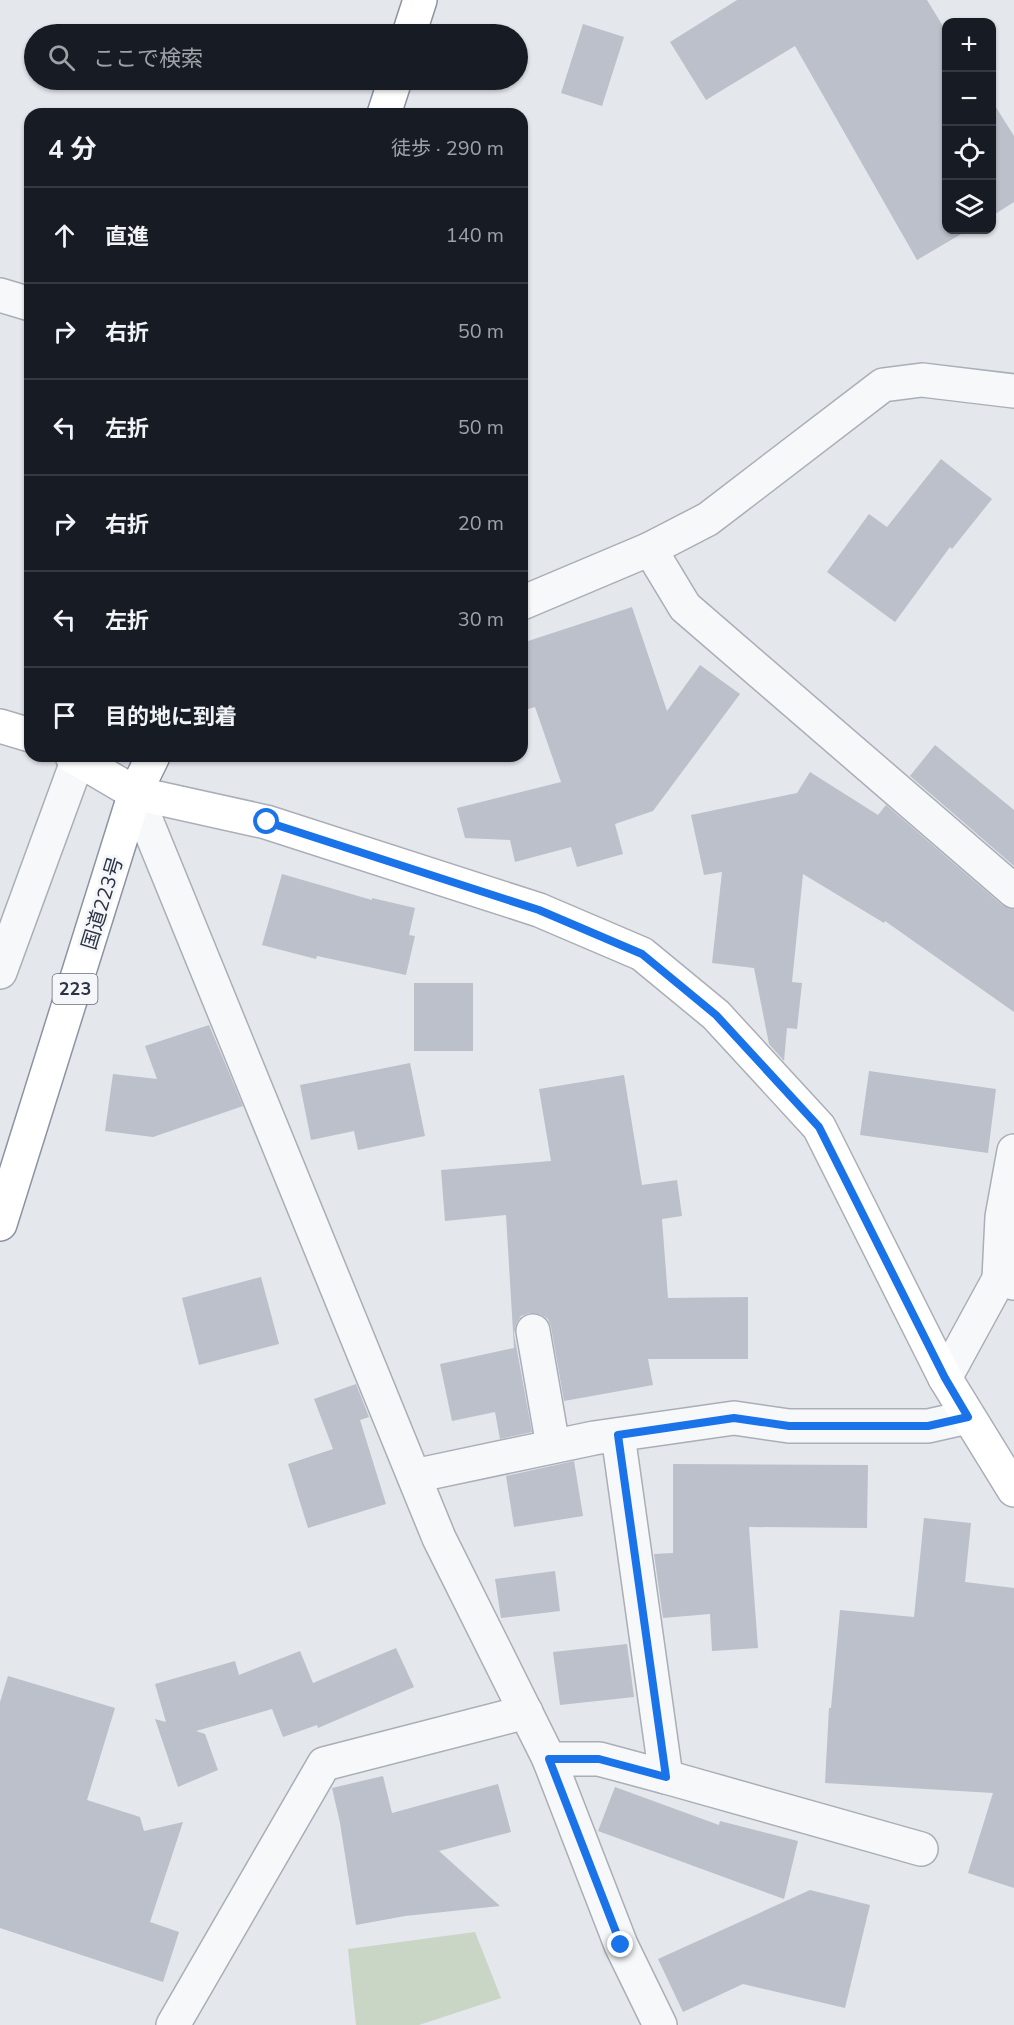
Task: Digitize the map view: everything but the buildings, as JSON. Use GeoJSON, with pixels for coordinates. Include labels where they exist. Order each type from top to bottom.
{"type":"FeatureCollection","features":[{"type":"Feature","properties":{"kind":"main road"},"geometry":{"type":"LineString","coordinates":[[412,24],[420,0]]}},
{"type":"Feature","properties":{"kind":"main road"},"geometry":{"type":"LineString","coordinates":[[386,108],[392,90]]}},
{"type":"Feature","properties":{"kind":"main road"},"geometry":{"type":"LineString","coordinates":[[82,762],[135,794],[278,826],[539,910],[642,954],[716,1015],[819,1127],[945,1378],[1014,1491]]}},
{"type":"Feature","properties":{"kind":"main road","name":"国道223号"},"geometry":{"type":"LineString","coordinates":[[0,1224],[135,794],[150,762]]}},
{"type":"Feature","properties":{"kind":"street"},"geometry":{"type":"LineString","coordinates":[[0,295],[24,302]]}},
{"type":"Feature","properties":{"kind":"street"},"geometry":{"type":"LineString","coordinates":[[528,600],[650,549],[708,519],[883,386],[922,380],[1014,391]]}},
{"type":"Feature","properties":{"kind":"street"},"geometry":{"type":"LineString","coordinates":[[650,549],[685,607],[1014,891]]}},
{"type":"Feature","properties":{"kind":"street"},"geometry":{"type":"LineString","coordinates":[[0,972],[74,762]]}},
{"type":"Feature","properties":{"kind":"street"},"geometry":{"type":"LineString","coordinates":[[135,794],[440,1538],[549,1759],[621,1945],[660,2025]]}},
{"type":"Feature","properties":{"kind":"street"},"geometry":{"type":"LineString","coordinates":[[945,1378],[1006,1281],[1002,1217],[1014,1151]]}},
{"type":"Feature","properties":{"kind":"street"},"geometry":{"type":"LineString","coordinates":[[533,1331],[553,1446]]}},
{"type":"Feature","properties":{"kind":"street"},"geometry":{"type":"LineString","coordinates":[[414,1476],[553,1446],[734,1418],[789,1426],[928,1426],[968,1417]]}},
{"type":"Feature","properties":{"kind":"street"},"geometry":{"type":"LineString","coordinates":[[618,1435],[666,1777]]}},
{"type":"Feature","properties":{"kind":"street"},"geometry":{"type":"LineString","coordinates":[[173,2025],[324,1764],[526,1712]]}},
{"type":"Feature","properties":{"kind":"street"},"geometry":{"type":"LineString","coordinates":[[549,1759],[599,1759],[921,1849]]}},
{"type":"Feature","properties":{"kind":"green space"},"geometry":{"type":"Polygon","coordinates":[[[475,1932],[501,1998],[419,2025],[356,2025],[348,1949],[475,1932]]]}},
{"type":"Feature","properties":{"kind":"route"},"geometry":{"type":"LineString","coordinates":[[267,822],[539,910],[642,954],[716,1015],[819,1127],[945,1378],[968,1417],[928,1426],[789,1426],[734,1418],[618,1435],[666,1777],[599,1759],[549,1759],[621,1945]]}}]}
